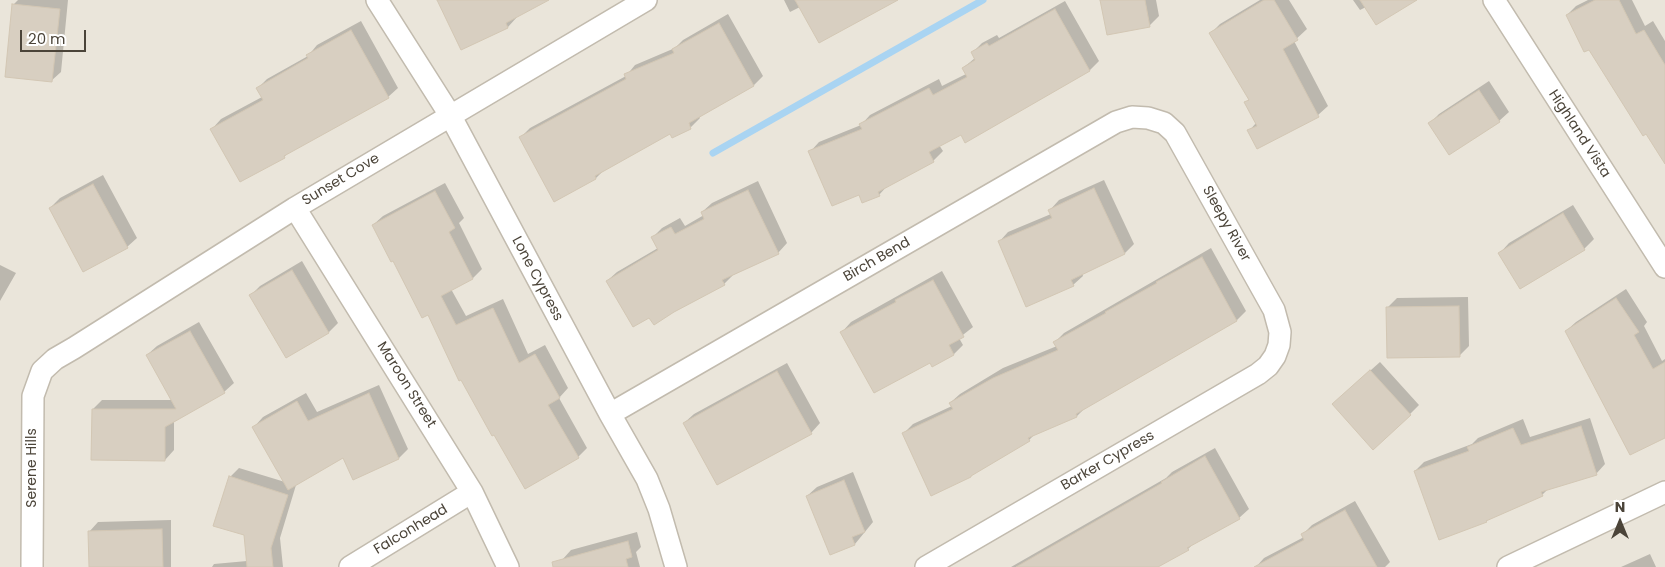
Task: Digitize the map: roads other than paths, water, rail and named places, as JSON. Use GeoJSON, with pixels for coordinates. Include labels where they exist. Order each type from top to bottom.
{"type":"FeatureCollection","features":[{"type":"Feature","properties":{"kind":"street","name":"Lone Cypress"},"geometry":{"type":"LineString","coordinates":[[378,0],[450,115],[610,414],[647,479],[659,509],[676,567]]}},
{"type":"Feature","properties":{"kind":"street","name":"Sunset Cove"},"geometry":{"type":"LineString","coordinates":[[42,371],[55,358],[74,348],[295,208],[646,0]]}},
{"type":"Feature","properties":{"kind":"street","name":"Highland Vista"},"geometry":{"type":"LineString","coordinates":[[1494,0],[1665,267]]}},
{"type":"Feature","properties":{"kind":"street","name":"Birch Bend"},"geometry":{"type":"LineString","coordinates":[[610,414],[1116,122],[1132,117],[1148,118]]}},
{"type":"Feature","properties":{"kind":"street","name":"Sleepy River"},"geometry":{"type":"LineString","coordinates":[[1148,118],[1164,123],[1175,133],[1274,310],[1280,332],[1280,346]]}},
{"type":"Feature","properties":{"kind":"street","name":"Maroon Street"},"geometry":{"type":"LineString","coordinates":[[295,208],[472,492],[508,567]]}},
{"type":"Feature","properties":{"kind":"street","name":"Barker Cypress"},"geometry":{"type":"LineString","coordinates":[[926,567],[1258,374],[1268,366],[1280,346]]}},
{"type":"Feature","properties":{"kind":"street","name":"Serene Hills"},"geometry":{"type":"LineString","coordinates":[[32,567],[32,411],[36,384],[42,371]]}},
{"type":"Feature","properties":{"kind":"street","name":"Falconhead"},"geometry":{"type":"LineString","coordinates":[[350,567],[472,492]]}},
{"type":"Feature","properties":{"kind":"street"},"geometry":{"type":"LineString","coordinates":[[1508,567],[1665,492]]}},
{"type":"Feature","properties":{"kind":"waterway"},"geometry":{"type":"LineString","coordinates":[[713,153],[983,0]]}}]}
